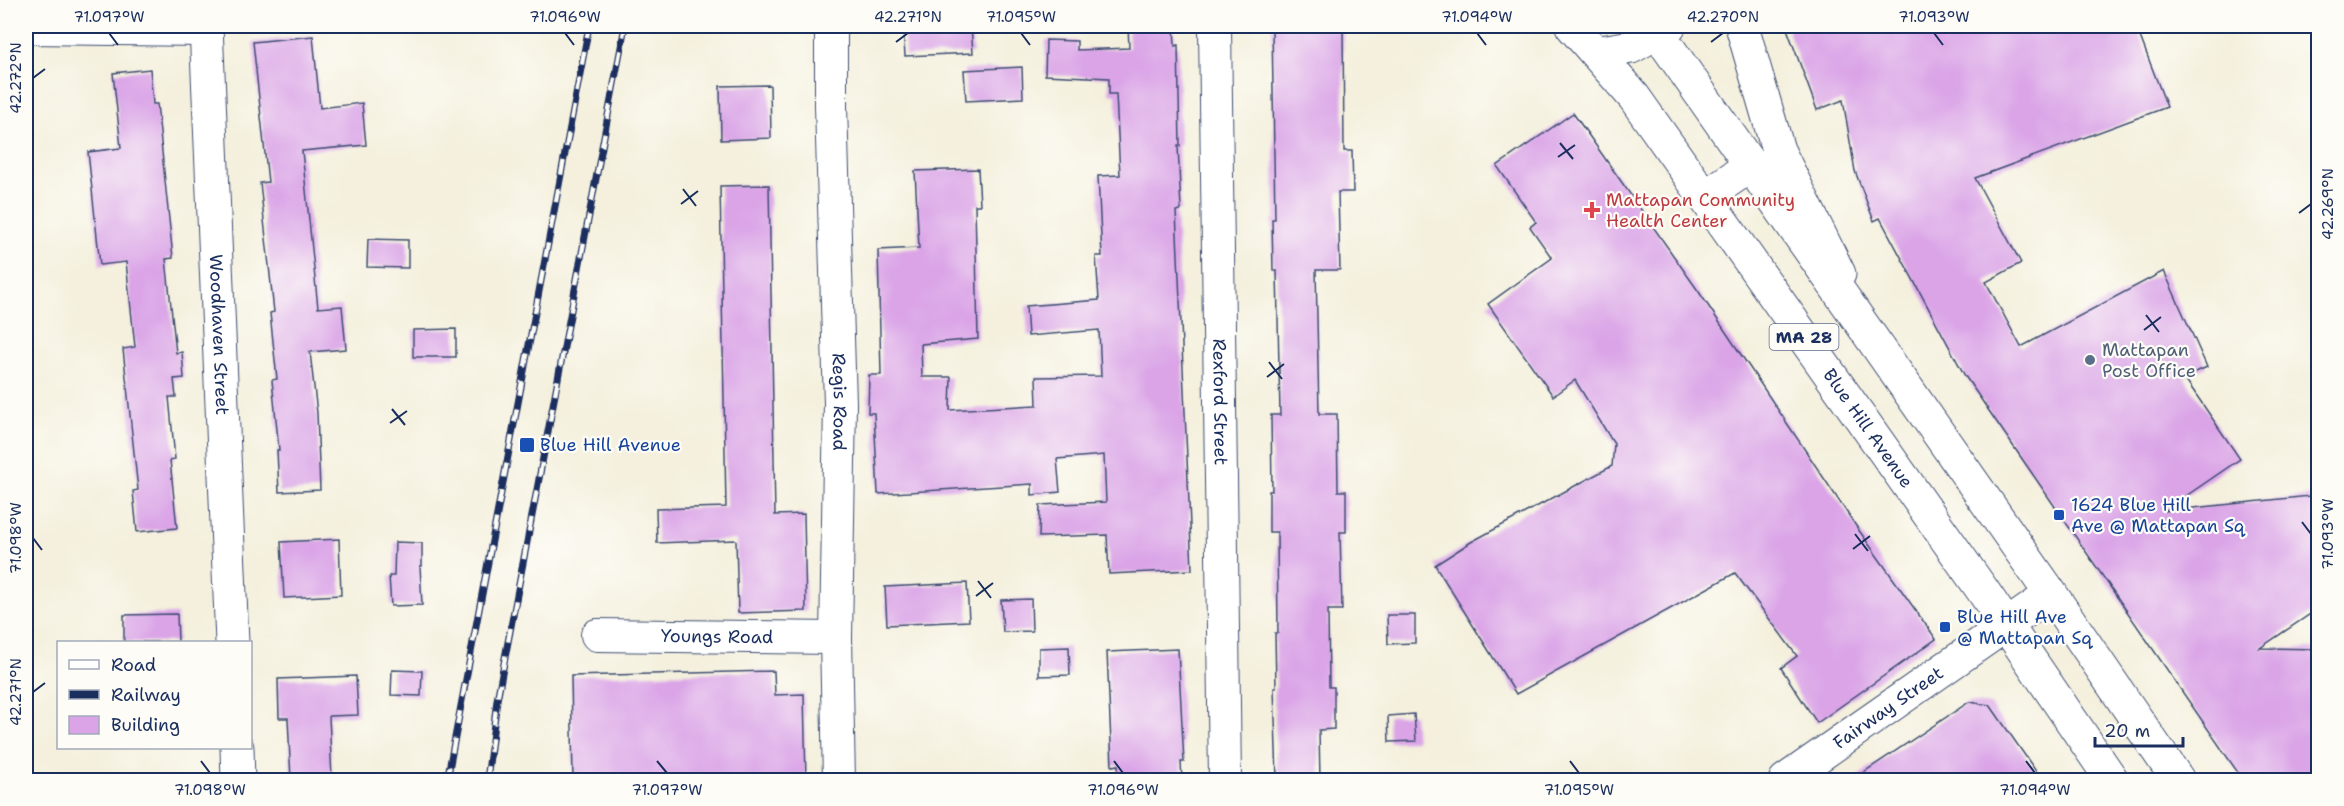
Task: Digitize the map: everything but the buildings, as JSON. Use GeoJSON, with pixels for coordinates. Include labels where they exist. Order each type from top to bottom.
{"type":"FeatureCollection","features":[{"type":"Feature","properties":{"kind":"main road","name":"Blue Hill Avenue"},"geometry":{"type":"LineString","coordinates":[[1572,26],[1603,40],[1634,97],[2112,780]]}},
{"type":"Feature","properties":{"kind":"main road"},"geometry":{"type":"LineString","coordinates":[[1742,26],[1778,150],[1866,330]]}},
{"type":"Feature","properties":{"kind":"main road","name":"Woodhaven Street"},"geometry":{"type":"LineString","coordinates":[[206,28],[232,641]]}},
{"type":"Feature","properties":{"kind":"main road"},"geometry":{"type":"LineString","coordinates":[[1603,40],[1630,47],[1660,28]]}},
{"type":"Feature","properties":{"kind":"main road","name":"MA 28"},"geometry":{"type":"LineString","coordinates":[[1660,28],[1751,165],[2178,780]]}},
{"type":"Feature","properties":{"kind":"main road"},"geometry":{"type":"LineString","coordinates":[[1705,197],[1751,165]]}},
{"type":"Feature","properties":{"kind":"main road"},"geometry":{"type":"LineString","coordinates":[[237,749],[238,780]]}},
{"type":"Feature","properties":{"kind":"street","name":"Regis Road"},"geometry":{"type":"LineString","coordinates":[[831,26],[831,106],[840,403],[837,638],[839,780]]}},
{"type":"Feature","properties":{"kind":"street","name":"Rexford Street"},"geometry":{"type":"LineString","coordinates":[[1215,26],[1225,780]]}},
{"type":"Feature","properties":{"kind":"street"},"geometry":{"type":"LineString","coordinates":[[26,28],[206,28]]}},
{"type":"Feature","properties":{"kind":"street","name":"Fairway Street"},"geometry":{"type":"LineString","coordinates":[[1785,780],[2050,594]]}},
{"type":"Feature","properties":{"kind":"street","name":"Youngs Road"},"geometry":{"type":"LineString","coordinates":[[597,636],[837,638]]}},
{"type":"Feature","properties":{"kind":"railway"},"geometry":{"type":"LineString","coordinates":[[447,780],[589,26]]}},
{"type":"Feature","properties":{"kind":"railway"},"geometry":{"type":"LineString","coordinates":[[487,780],[497,700],[625,26]]}},
{"type":"Feature","properties":{"kind":"place","name":"Mattapan Community Health Center"},"geometry":{"type":"Point","coordinates":[1592,210]}},
{"type":"Feature","properties":{"kind":"place","name":"Mattapan Post Office"},"geometry":{"type":"Point","coordinates":[2090,360]}},
{"type":"Feature","properties":{"kind":"place","name":"Blue Hill Avenue"},"geometry":{"type":"Point","coordinates":[527,445]}},
{"type":"Feature","properties":{"kind":"place","name":"1624 Blue Hill Ave @ Mattapan Sq"},"geometry":{"type":"Point","coordinates":[2059,515]}},
{"type":"Feature","properties":{"kind":"place","name":"Blue Hill Ave @ Mattapan Sq"},"geometry":{"type":"Point","coordinates":[1945,627]}}]}
